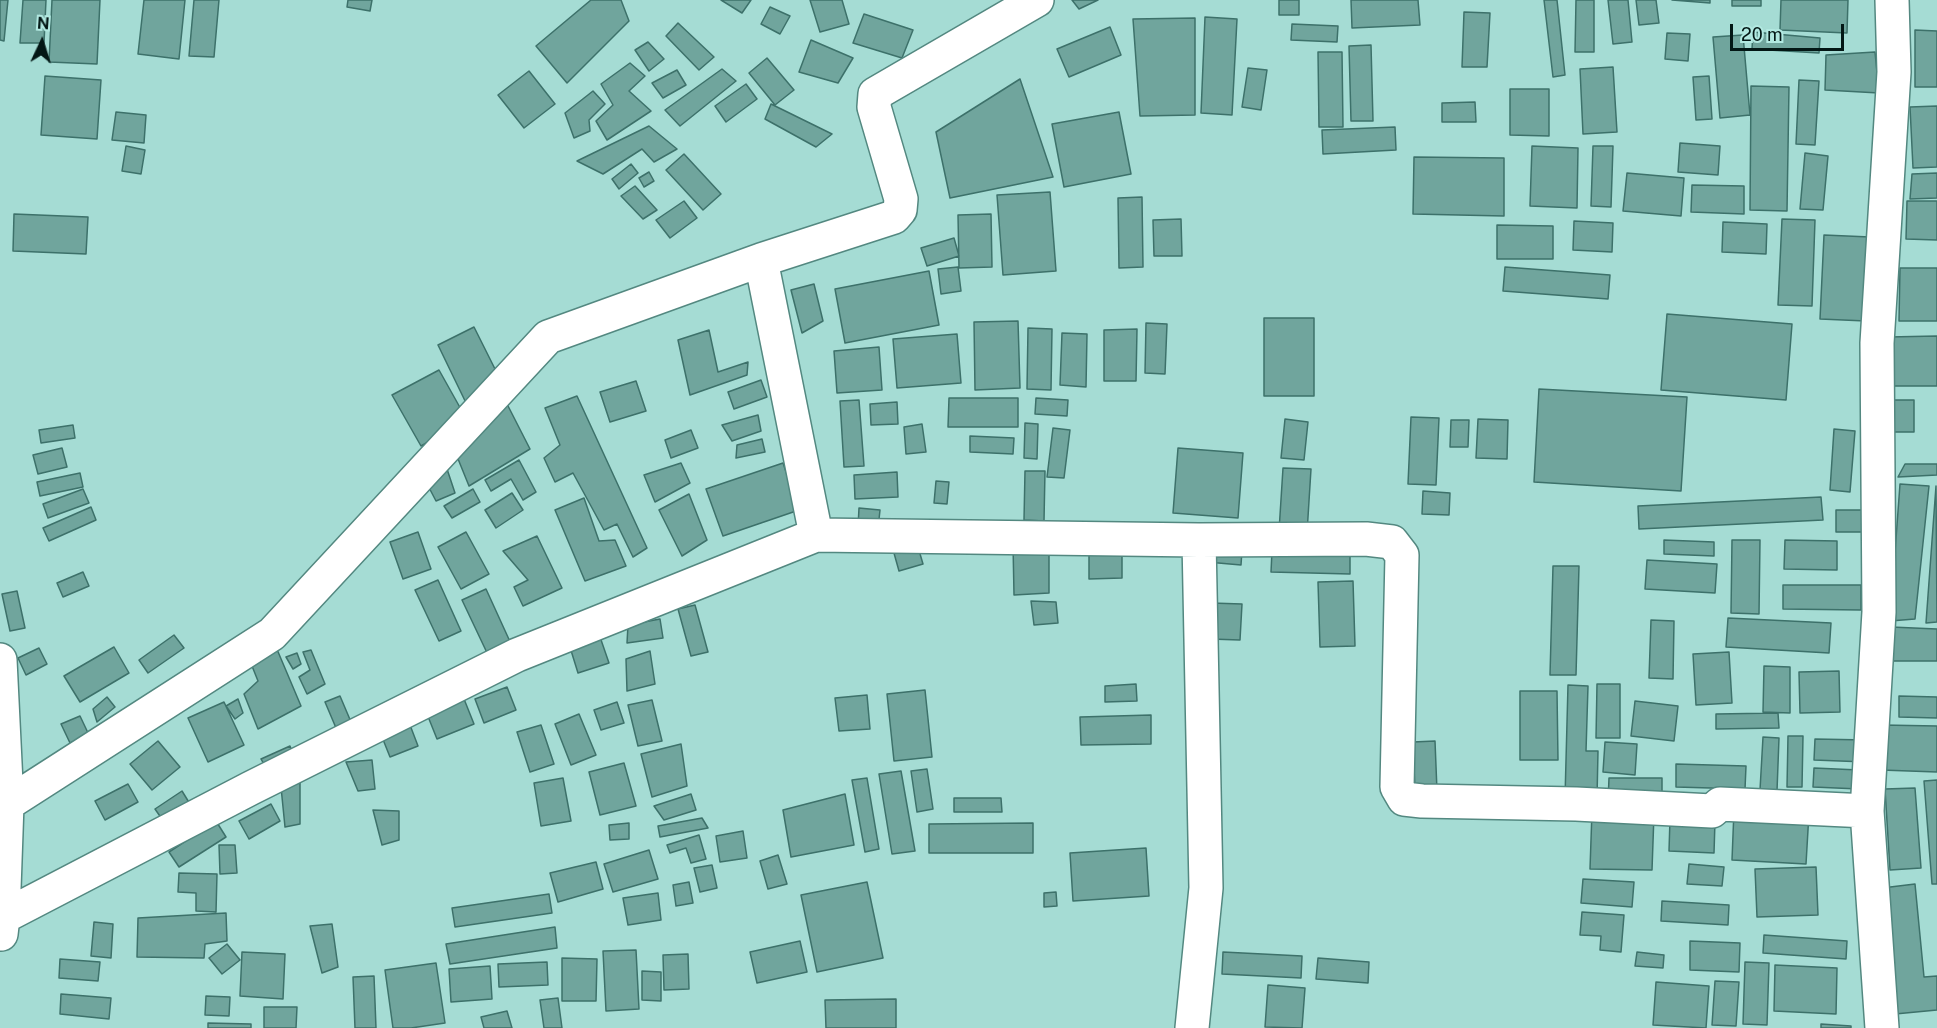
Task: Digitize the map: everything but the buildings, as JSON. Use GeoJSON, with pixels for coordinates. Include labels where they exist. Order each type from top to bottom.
{"type":"FeatureCollection","features":[{"type":"Feature","properties":{"kind":"street"},"geometry":{"type":"LineString","coordinates":[[7,804],[272,634],[548,337],[760,260],[894,217],[900,210],[901,199],[874,107],[875,94],[1037,0]]}},
{"type":"Feature","properties":{"kind":"street"},"geometry":{"type":"LineString","coordinates":[[1882,1028],[1867,811],[1878,612],[1877,343],[1894,72],[1892,0]]}},
{"type":"Feature","properties":{"kind":"street"},"geometry":{"type":"LineString","coordinates":[[760,260],[816,535]]}},
{"type":"Feature","properties":{"kind":"street"},"geometry":{"type":"LineString","coordinates":[[2,928],[262,782],[517,655],[816,535],[1199,540],[1366,539],[1392,542],[1402,555],[1397,787],[1404,799],[1575,804],[1712,812],[1720,804],[1867,811]]}},
{"type":"Feature","properties":{"kind":"street"},"geometry":{"type":"LineString","coordinates":[[1192,1028],[1206,888],[1199,540]]}},
{"type":"Feature","properties":{"kind":"street"},"geometry":{"type":"LineString","coordinates":[[0,660],[7,804],[2,928]]}}]}
